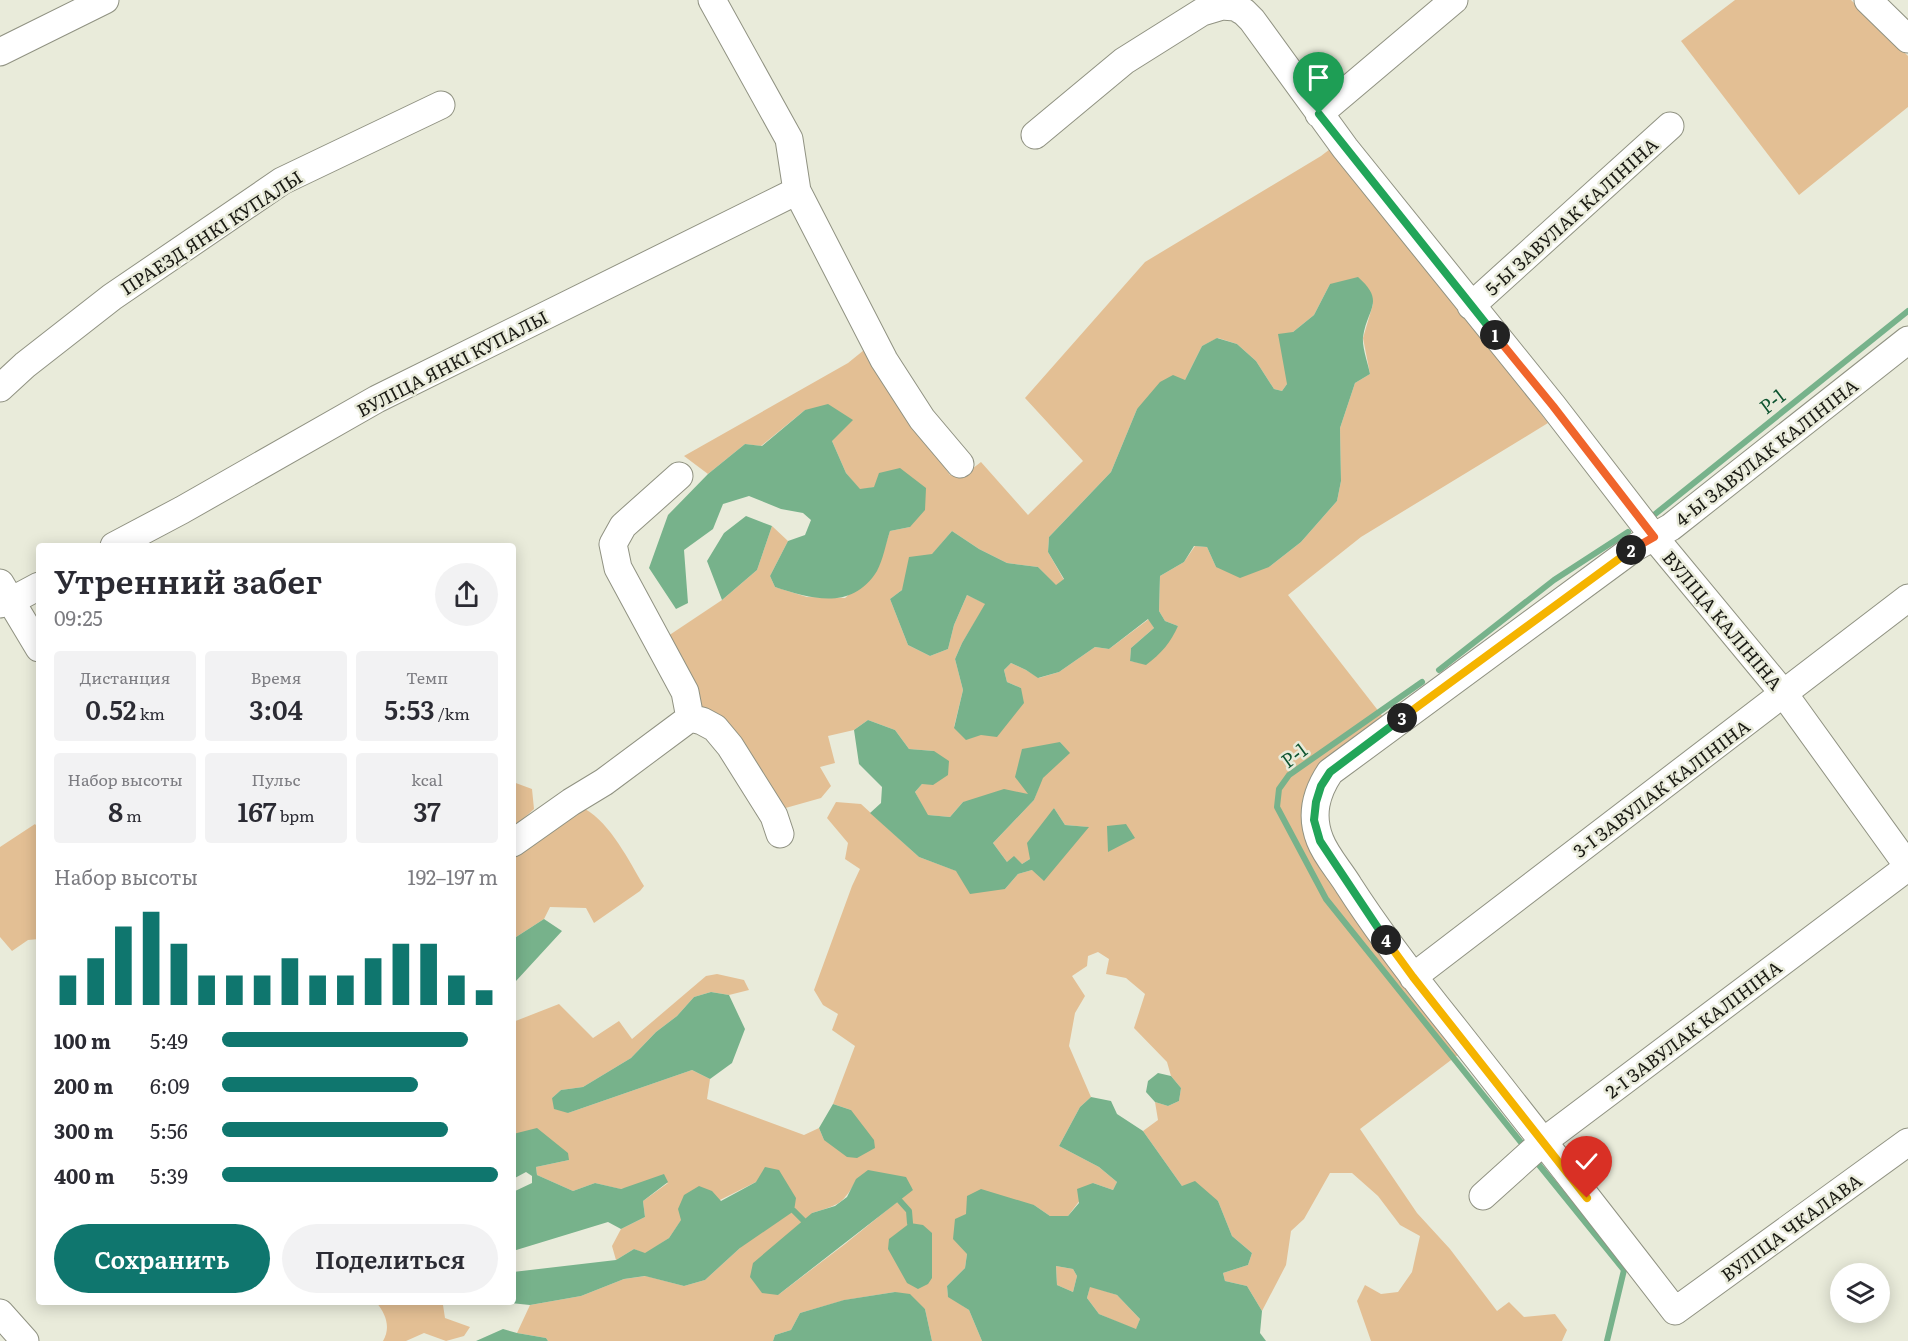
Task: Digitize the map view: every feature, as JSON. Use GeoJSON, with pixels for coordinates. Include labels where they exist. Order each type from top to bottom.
{"type":"FeatureCollection","features":[{"type":"Feature","properties":{"kind":"street"},"geometry":{"type":"LineString","coordinates":[[0,52],[105,0]]}},
{"type":"Feature","properties":{"kind":"street"},"geometry":{"type":"LineString","coordinates":[[712,0],[789,139],[797,191],[884,360],[922,419],[960,464]]}},
{"type":"Feature","properties":{"kind":"street"},"geometry":{"type":"LineString","coordinates":[[1319,114],[1454,0]]}},
{"type":"Feature","properties":{"kind":"street"},"geometry":{"type":"LineString","coordinates":[[1868,0],[1908,39]]}},
{"type":"Feature","properties":{"kind":"street","name":"ВУЛІЦА КАЛІНІНА"},"geometry":{"type":"LineString","coordinates":[[1035,135],[1124,61],[1202,12],[1221,6],[1234,7],[1244,12],[1319,114],[1553,406],[1654,537],[1784,694],[1908,866]]}},
{"type":"Feature","properties":{"kind":"street","name":"ПРАЕЗД ЯНКІ КУПАЛЫ"},"geometry":{"type":"LineString","coordinates":[[0,388],[25,365],[112,297],[282,181],[441,105]]}},
{"type":"Feature","properties":{"kind":"street","name":"5-Ы ЗАВУЛАК КАЛІНІНА"},"geometry":{"type":"LineString","coordinates":[[1472,306],[1670,126]]}},
{"type":"Feature","properties":{"kind":"street","name":"ВУЛІЦА ЯНКІ КУПАЛЫ"},"geometry":{"type":"LineString","coordinates":[[120,543],[378,399],[797,191]]}},
{"type":"Feature","properties":{"kind":"street","name":"4-Ы ЗАВУЛАК КАЛІНІНА"},"geometry":{"type":"LineString","coordinates":[[1413,977],[1368,915],[1320,841],[1314,820],[1316,802],[1321,786],[1330,772],[1634,548],[1671,527],[1908,340]]}},
{"type":"Feature","properties":{"kind":"street"},"geometry":{"type":"LineString","coordinates":[[679,476],[623,525],[613,544],[618,568],[685,692],[690,718]]}},
{"type":"Feature","properties":{"kind":"street"},"geometry":{"type":"LineString","coordinates":[[36,587],[4,596],[36,644]]}},
{"type":"Feature","properties":{"kind":"street","name":"3-І ЗАВУЛАК КАЛІНІНА"},"geometry":{"type":"LineString","coordinates":[[1413,977],[1908,598]]}},
{"type":"Feature","properties":{"kind":"street"},"geometry":{"type":"LineString","coordinates":[[690,718],[715,728],[730,746],[774,816],[780,834]]}},
{"type":"Feature","properties":{"kind":"street"},"geometry":{"type":"LineString","coordinates":[[516,841],[604,782],[690,718]]}},
{"type":"Feature","properties":{"kind":"street","name":"2-І ЗАВУЛАК КАЛІНІНА"},"geometry":{"type":"LineString","coordinates":[[1483,1196],[1544,1142],[1908,866]]}},
{"type":"Feature","properties":{"kind":"street"},"geometry":{"type":"LineString","coordinates":[[1413,977],[1544,1142]]}},
{"type":"Feature","properties":{"kind":"street","name":"ВУЛІЦА ЧКАЛАВА"},"geometry":{"type":"LineString","coordinates":[[1544,1142],[1675,1311],[1908,1142]]}},
{"type":"Feature","properties":{"kind":"street"},"geometry":{"type":"LineString","coordinates":[[0,1313],[25,1341]]}},
{"type":"Feature","properties":{"kind":"shaded area"},"geometry":{"type":"Polygon","coordinates":[[[1735,0],[1851,0],[1908,56],[1908,107],[1799,195],[1681,41],[1735,0]]]}},
{"type":"Feature","properties":{"kind":"shaded area"},"geometry":{"type":"Polygon","coordinates":[[[1334,146],[1548,423],[1361,537],[1288,595],[1387,722],[1328,767],[1310,820],[1463,1051],[1360,1129],[1417,1213],[1450,1249],[1497,1311],[1509,1302],[1524,1317],[1555,1314],[1567,1330],[1562,1341],[1371,1341],[1357,1301],[1365,1285],[1381,1294],[1398,1292],[1412,1272],[1420,1236],[1400,1225],[1378,1196],[1352,1173],[1330,1173],[1304,1219],[1291,1231],[1286,1265],[1262,1311],[1247,1286],[1225,1281],[1223,1273],[1248,1265],[1252,1253],[1232,1236],[1218,1201],[1182,1186],[1143,1131],[1158,1120],[1155,1102],[1168,1106],[1179,1101],[1181,1088],[1171,1076],[1167,1062],[1134,1028],[1145,994],[1126,978],[1106,974],[1109,959],[1098,952],[1088,956],[1087,966],[1072,976],[1085,996],[1075,1013],[1069,1046],[1091,1097],[1080,1107],[1059,1146],[1099,1167],[1117,1182],[1113,1190],[1093,1183],[1068,1216],[1050,1216],[1034,1205],[967,1254],[965,1268],[947,1286],[948,1296],[969,1310],[982,1341],[932,1341],[925,1309],[895,1292],[845,1300],[800,1313],[791,1330],[775,1335],[773,1341],[548,1341],[546,1338],[517,1333],[530,1305],[581,1296],[624,1279],[646,1276],[684,1286],[705,1280],[740,1248],[756,1182],[682,1219],[669,1238],[645,1254],[634,1249],[616,1260],[612,1246],[621,1229],[645,1217],[643,1201],[668,1183],[620,1189],[595,1183],[573,1191],[537,1175],[536,1167],[569,1160],[516,1135],[516,1021],[559,1004],[593,1038],[619,1021],[632,1039],[706,976],[717,974],[744,980],[749,990],[729,995],[711,992],[694,997],[677,1016],[656,1032],[631,1058],[583,1087],[561,1090],[552,1098],[568,1113],[692,1070],[710,1079],[707,1099],[804,1135],[819,1128],[824,1140],[851,1110],[833,1104],[855,1046],[832,1030],[838,1014],[823,1005],[814,990],[860,869],[845,859],[848,843],[827,818],[836,802],[861,804],[919,857],[1005,889],[1018,874],[1032,870],[1088,827],[1065,825],[1054,808],[1030,859],[1022,864],[1007,862],[993,843],[1034,800],[1042,778],[1069,753],[1060,742],[1029,795],[963,802],[950,817],[927,815],[915,792],[922,784],[934,751],[909,749],[895,730],[868,720],[854,730],[828,736],[835,763],[820,767],[831,786],[821,798],[782,809],[696,711],[665,638],[722,600],[757,570],[772,526],[788,541],[770,576],[775,587],[807,597],[845,598],[877,570],[890,531],[910,527],[874,487],[860,490],[846,473],[832,441],[805,410],[761,446],[745,444],[708,474],[684,456],[848,363],[869,346],[946,457],[943,465],[950,475],[963,476],[981,462],[1028,515],[1083,461],[1025,398],[1145,262],[1334,146]],[[1330,284],[1314,315],[1293,332],[1287,384],[1282,391],[1274,389],[1256,361],[1237,344],[1218,338],[1202,346],[1185,380],[1137,409],[1111,472],[1049,537],[1048,552],[1064,580],[1056,586],[1038,567],[1007,563],[979,549],[952,531],[902,590],[890,599],[908,645],[930,656],[948,649],[954,625],[967,595],[986,604],[955,659],[963,690],[954,727],[1021,688],[1007,682],[1004,670],[1011,663],[1039,678],[1059,672],[1095,647],[1109,649],[1149,619],[1154,628],[1131,648],[1130,661],[1146,664],[1178,626],[1165,621],[1159,611],[1160,576],[1184,562],[1195,546],[1207,547],[1216,567],[1269,567],[1301,542],[1337,501],[1341,481],[1340,428],[1355,383],[1370,374],[1363,338],[1373,304],[1330,284]],[[857,1179],[844,1199],[828,1208],[812,1213],[778,1295],[845,1244],[913,1189],[857,1179]]]}},
{"type":"Feature","properties":{"kind":"shaded area"},"geometry":{"type":"Polygon","coordinates":[[[1358,277],[1373,299],[1363,337],[1370,374],[1355,383],[1340,428],[1341,481],[1337,501],[1301,542],[1269,567],[1240,578],[1216,567],[1207,547],[1194,546],[1184,562],[1160,576],[1159,611],[1165,621],[1178,626],[1165,647],[1146,665],[1130,661],[1131,648],[1154,628],[1148,619],[1109,649],[1095,647],[1059,672],[1038,678],[1011,663],[1004,670],[1007,682],[1021,688],[1024,703],[997,737],[981,735],[966,740],[954,728],[963,690],[955,659],[985,604],[967,595],[954,625],[948,649],[930,656],[908,645],[890,599],[902,590],[909,557],[932,554],[952,531],[979,549],[1007,563],[1038,567],[1056,585],[1064,579],[1048,552],[1049,537],[1111,472],[1137,409],[1160,382],[1173,375],[1185,380],[1202,346],[1217,338],[1237,344],[1256,361],[1274,389],[1282,391],[1287,384],[1278,334],[1293,332],[1314,315],[1330,284],[1358,277]]]}},
{"type":"Feature","properties":{"kind":"shaded area"},"geometry":{"type":"Polygon","coordinates":[[[828,404],[853,420],[832,441],[846,473],[860,489],[874,487],[879,473],[900,468],[926,488],[925,510],[910,527],[890,531],[879,567],[867,584],[856,592],[830,599],[803,595],[775,587],[770,576],[788,541],[805,535],[811,520],[803,513],[781,509],[749,496],[723,504],[713,529],[684,550],[688,603],[676,609],[649,568],[668,515],[708,474],[745,444],[762,446],[805,410],[828,404]]]}},
{"type":"Feature","properties":{"kind":"shaded area"},"geometry":{"type":"Polygon","coordinates":[[[746,516],[772,526],[757,570],[722,600],[707,561],[724,533],[746,516]]]}},
{"type":"Feature","properties":{"kind":"shaded area"},"geometry":{"type":"Polygon","coordinates":[[[868,720],[895,730],[909,749],[934,751],[949,761],[948,775],[933,785],[922,784],[915,792],[928,815],[950,817],[963,802],[1004,789],[1028,794],[1015,777],[1022,749],[1060,742],[1070,753],[1043,778],[1034,800],[993,843],[1007,862],[1014,856],[1022,864],[1030,859],[1027,843],[1054,808],[1065,825],[1089,827],[1044,881],[1032,870],[1018,874],[1005,889],[970,894],[956,871],[919,857],[870,813],[881,803],[882,787],[859,764],[854,730],[868,720]]]}},
{"type":"Feature","properties":{"kind":"shaded area"},"geometry":{"type":"Polygon","coordinates":[[[516,783],[532,789],[534,809],[516,825],[516,783]]]}},
{"type":"Feature","properties":{"kind":"shaded area"},"geometry":{"type":"Polygon","coordinates":[[[585,809],[611,833],[644,886],[594,923],[586,908],[550,907],[544,919],[516,937],[516,848],[585,809]]]}},
{"type":"Feature","properties":{"kind":"shaded area"},"geometry":{"type":"Polygon","coordinates":[[[1126,824],[1135,838],[1108,852],[1107,826],[1126,824]]]}},
{"type":"Feature","properties":{"kind":"shaded area"},"geometry":{"type":"Polygon","coordinates":[[[36,825],[36,939],[28,940],[12,951],[0,937],[0,847],[36,825]]]}},
{"type":"Feature","properties":{"kind":"shaded area"},"geometry":{"type":"Polygon","coordinates":[[[544,919],[562,931],[516,981],[516,937],[544,919]]]}},
{"type":"Feature","properties":{"kind":"shaded area"},"geometry":{"type":"Polygon","coordinates":[[[711,992],[729,995],[745,1029],[732,1063],[710,1079],[692,1070],[568,1113],[554,1109],[552,1098],[561,1090],[583,1087],[631,1058],[656,1032],[677,1016],[694,997],[711,992]]]}},
{"type":"Feature","properties":{"kind":"shaded area"},"geometry":{"type":"Polygon","coordinates":[[[1158,1073],[1171,1076],[1181,1088],[1179,1101],[1168,1106],[1155,1102],[1146,1092],[1148,1081],[1158,1073]]]}},
{"type":"Feature","properties":{"kind":"shaded area"},"geometry":{"type":"Polygon","coordinates":[[[1091,1097],[1111,1101],[1117,1114],[1143,1131],[1182,1186],[1195,1181],[1218,1201],[1232,1236],[1252,1253],[1248,1265],[1223,1273],[1225,1281],[1247,1286],[1262,1311],[1260,1333],[1266,1341],[982,1341],[969,1310],[948,1297],[947,1286],[965,1268],[967,1254],[953,1239],[955,1219],[966,1214],[967,1196],[981,1189],[1034,1205],[1050,1216],[1068,1216],[1079,1203],[1077,1189],[1093,1183],[1113,1190],[1117,1182],[1099,1167],[1059,1146],[1080,1107],[1091,1097]],[[1056,1266],[1057,1285],[1073,1292],[1077,1276],[1073,1269],[1056,1266]],[[1090,1287],[1087,1298],[1099,1314],[1136,1329],[1140,1319],[1117,1295],[1090,1287]]]}},
{"type":"Feature","properties":{"kind":"shaded area"},"geometry":{"type":"Polygon","coordinates":[[[833,1104],[851,1110],[874,1140],[875,1148],[857,1158],[847,1157],[824,1140],[819,1128],[833,1104]]]}},
{"type":"Feature","properties":{"kind":"shaded area"},"geometry":{"type":"Polygon","coordinates":[[[537,1128],[568,1153],[569,1160],[536,1167],[537,1175],[573,1191],[595,1183],[621,1189],[664,1174],[668,1182],[643,1201],[645,1217],[621,1229],[608,1222],[516,1250],[516,1191],[532,1183],[532,1176],[526,1172],[516,1177],[516,1133],[537,1128]]]}},
{"type":"Feature","properties":{"kind":"shaded area"},"geometry":{"type":"Polygon","coordinates":[[[765,1167],[779,1170],[796,1198],[794,1211],[740,1248],[705,1280],[684,1286],[645,1276],[624,1279],[581,1296],[530,1305],[516,1304],[516,1272],[616,1260],[634,1249],[645,1253],[669,1238],[681,1220],[678,1209],[684,1195],[699,1186],[712,1191],[721,1201],[756,1182],[765,1167]]]}},
{"type":"Feature","properties":{"kind":"shaded area"},"geometry":{"type":"Polygon","coordinates":[[[868,1170],[906,1177],[913,1190],[778,1295],[762,1293],[750,1277],[753,1263],[812,1213],[835,1206],[847,1197],[856,1179],[868,1170]]]}},
{"type":"Feature","properties":{"kind":"shaded area"},"geometry":{"type":"Polygon","coordinates":[[[910,1223],[923,1225],[932,1233],[932,1278],[928,1284],[918,1289],[907,1283],[888,1249],[889,1239],[910,1223]]]}},
{"type":"Feature","properties":{"kind":"shaded area"},"geometry":{"type":"Polygon","coordinates":[[[1056,1266],[1073,1269],[1077,1276],[1073,1292],[1057,1285],[1056,1266]]]}},
{"type":"Feature","properties":{"kind":"shaded area"},"geometry":{"type":"Polygon","coordinates":[[[1090,1286],[1117,1295],[1140,1319],[1136,1330],[1099,1314],[1087,1298],[1090,1286]]]}},
{"type":"Feature","properties":{"kind":"shaded area"},"geometry":{"type":"Polygon","coordinates":[[[895,1292],[910,1294],[925,1309],[932,1341],[773,1341],[775,1335],[791,1330],[800,1313],[844,1300],[895,1292]]]}},
{"type":"Feature","properties":{"kind":"shaded area"},"geometry":{"type":"Polygon","coordinates":[[[378,1305],[443,1305],[445,1318],[470,1327],[464,1336],[446,1341],[424,1333],[406,1341],[383,1341],[387,1326],[378,1305]]]}},
{"type":"Feature","properties":{"kind":"shaded area"},"geometry":{"type":"Polygon","coordinates":[[[503,1329],[546,1338],[548,1341],[476,1341],[503,1329]]]}},
{"type":"Feature","properties":{"kind":"waterway","name":"P-1"},"geometry":{"type":"LineString","coordinates":[[1654,515],[1908,311]]}},
{"type":"Feature","properties":{"kind":"waterway","name":"P-1"},"geometry":{"type":"LineString","coordinates":[[1439,670],[1554,580],[1628,532]]}},
{"type":"Feature","properties":{"kind":"waterway","name":"P-1"},"geometry":{"type":"LineString","coordinates":[[1422,682],[1289,775],[1279,789],[1277,807],[1326,899],[1524,1146]]}},
{"type":"Feature","properties":{"kind":"waterway"},"geometry":{"type":"LineString","coordinates":[[1539,1165],[1624,1270],[1607,1341]]}},
{"type":"Feature","properties":{"kind":"waterway"},"geometry":{"type":"LineString","coordinates":[[900,1201],[909,1211],[910,1223]]}},
{"type":"Feature","properties":{"kind":"waterway"},"geometry":{"type":"LineString","coordinates":[[794,1211],[803,1220]]}},
{"type":"Feature","properties":{"kind":"route"},"geometry":{"type":"LineString","coordinates":[[1319,114],[1553,406],[1654,537],[1634,548],[1330,772],[1321,786],[1314,820],[1320,841],[1368,915],[1413,977],[1587,1198]]}}]}
